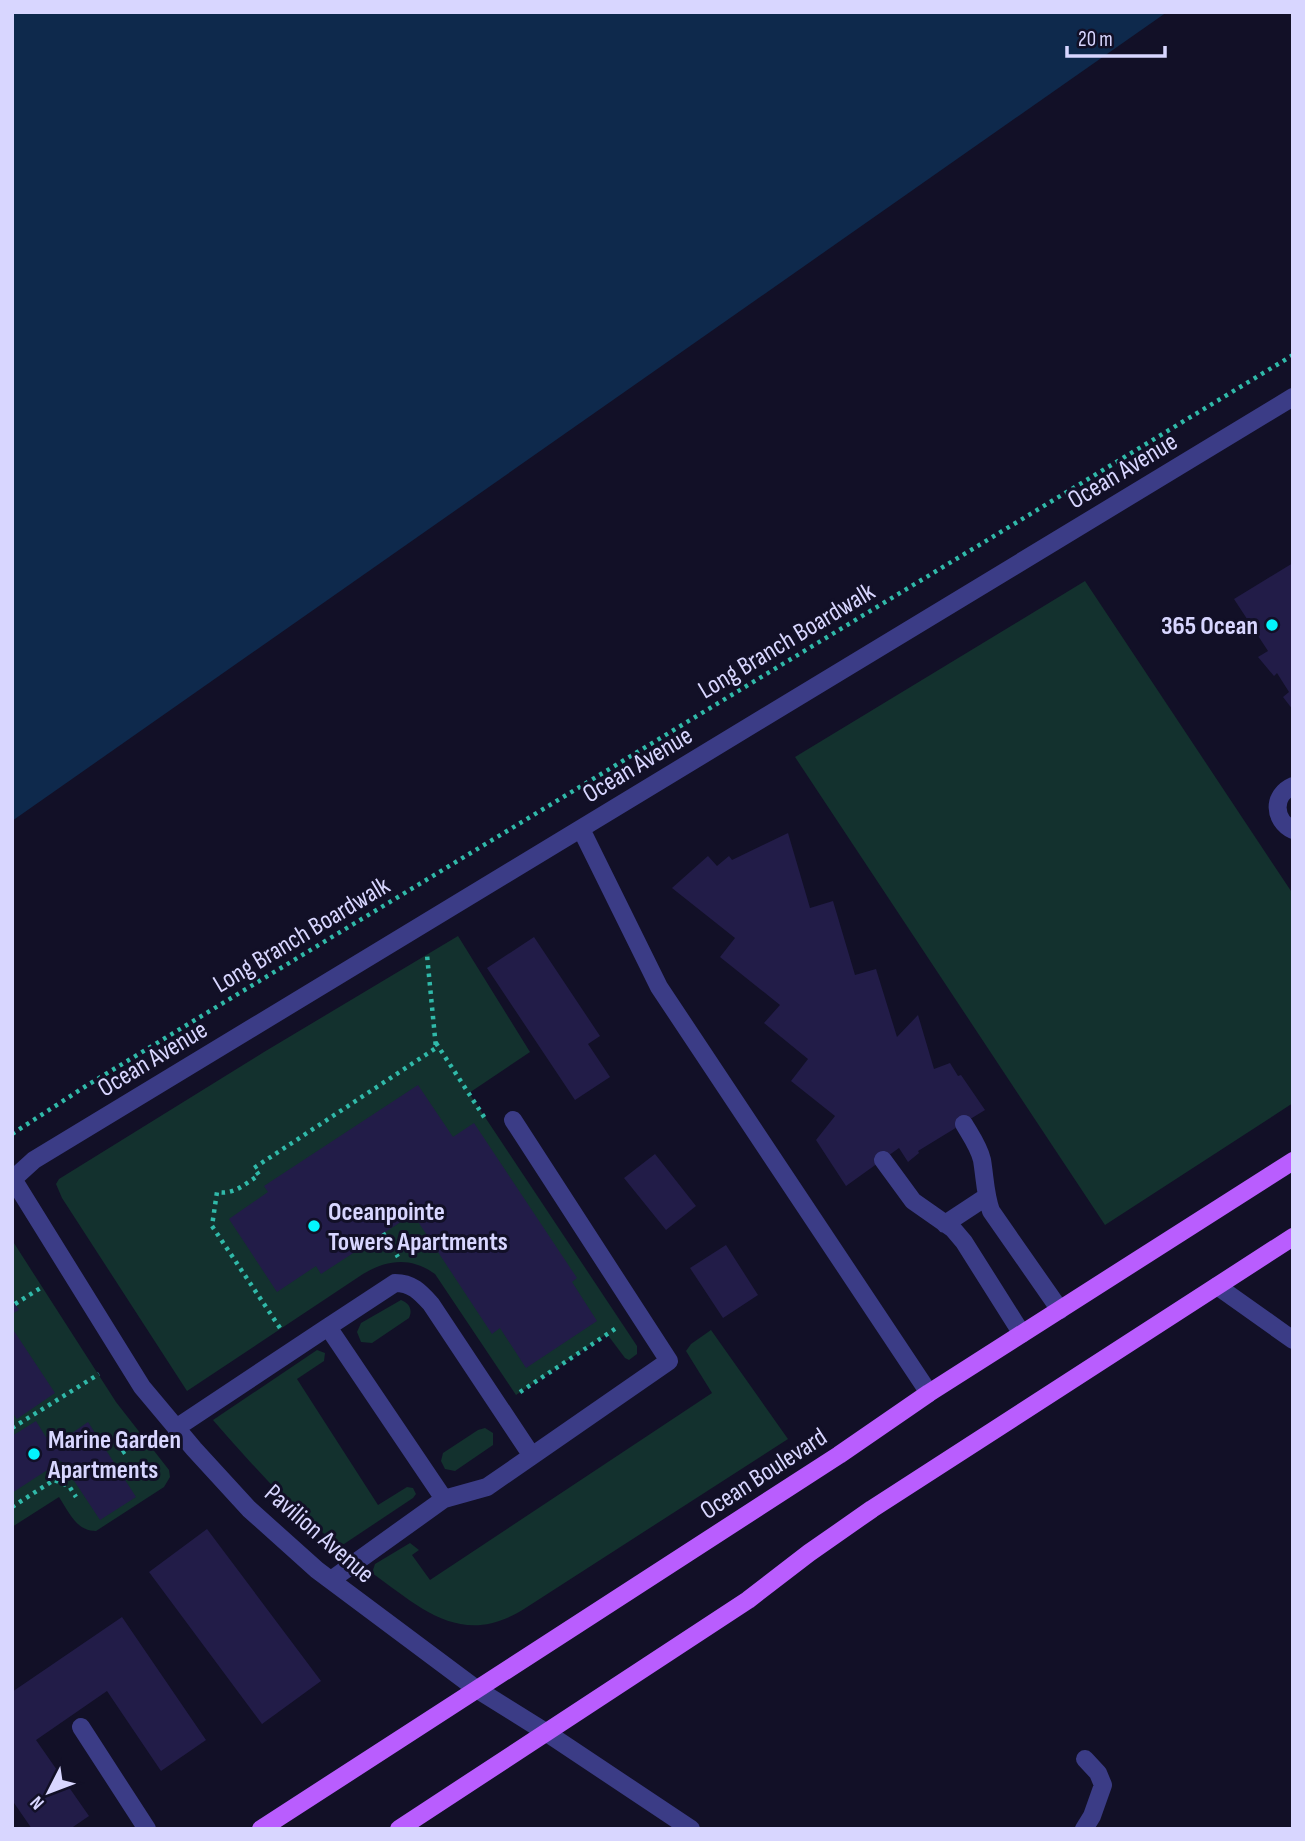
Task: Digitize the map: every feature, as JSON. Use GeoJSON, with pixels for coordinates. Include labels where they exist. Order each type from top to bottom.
{"type":"FeatureCollection","features":[{"type":"Feature","properties":{"kind":"main road","name":"Ocean Boulevard"},"geometry":{"type":"LineString","coordinates":[[261,1829],[475,1688],[806,1477],[929,1393],[1293,1161]]}},
{"type":"Feature","properties":{"kind":"main road"},"geometry":{"type":"LineString","coordinates":[[399,1829],[748,1600],[809,1553],[872,1510],[1293,1237]]}},
{"type":"Feature","properties":{"kind":"street","name":"Ocean Avenue"},"geometry":{"type":"LineString","coordinates":[[13,1179],[34,1160],[1293,397]]}},
{"type":"Feature","properties":{"kind":"street"},"geometry":{"type":"LineString","coordinates":[[1293,786],[1283,793],[1277,806],[1280,820],[1293,830]]}},
{"type":"Feature","properties":{"kind":"street"},"geometry":{"type":"LineString","coordinates":[[581,828],[659,987],[929,1393]]}},
{"type":"Feature","properties":{"kind":"street"},"geometry":{"type":"LineString","coordinates":[[331,1580],[444,1499],[487,1487],[668,1361],[513,1119]]}},
{"type":"Feature","properties":{"kind":"street"},"geometry":{"type":"LineString","coordinates":[[964,1124],[982,1160],[986,1197],[992,1211],[1060,1310]]}},
{"type":"Feature","properties":{"kind":"street"},"geometry":{"type":"LineString","coordinates":[[883,1160],[913,1201],[926,1213],[945,1224],[964,1242],[1022,1334]]}},
{"type":"Feature","properties":{"kind":"street","name":"Pavilion Avenue"},"geometry":{"type":"LineString","coordinates":[[13,1179],[135,1376],[176,1428],[249,1509],[331,1580],[475,1688],[691,1829]]}},
{"type":"Feature","properties":{"kind":"street"},"geometry":{"type":"LineString","coordinates":[[945,1224],[986,1197]]}},
{"type":"Feature","properties":{"kind":"street"},"geometry":{"type":"LineString","coordinates":[[176,1428],[395,1283],[405,1283],[430,1304],[532,1456]]}},
{"type":"Feature","properties":{"kind":"street"},"geometry":{"type":"LineString","coordinates":[[1217,1286],[1293,1340]]}},
{"type":"Feature","properties":{"kind":"street"},"geometry":{"type":"LineString","coordinates":[[328,1327],[444,1499]]}},
{"type":"Feature","properties":{"kind":"street"},"geometry":{"type":"LineString","coordinates":[[81,1727],[147,1829]]}},
{"type":"Feature","properties":{"kind":"street"},"geometry":{"type":"LineString","coordinates":[[1084,1829],[1092,1816],[1103,1785],[1085,1759]]}},
{"type":"Feature","properties":{"kind":"path","name":"Long Branch Boardwalk"},"geometry":{"type":"LineString","coordinates":[[12,1134],[86,1086],[1293,355]]}},
{"type":"Feature","properties":{"kind":"path"},"geometry":{"type":"LineString","coordinates":[[427,955],[437,1046],[487,1122]]}},
{"type":"Feature","properties":{"kind":"path"},"geometry":{"type":"LineString","coordinates":[[291,1322],[280,1328],[212,1226],[217,1192],[232,1193],[259,1175],[254,1168],[437,1046]]}},
{"type":"Feature","properties":{"kind":"path"},"geometry":{"type":"LineString","coordinates":[[383,1234],[401,1261],[392,1261]]}},
{"type":"Feature","properties":{"kind":"path"},"geometry":{"type":"LineString","coordinates":[[15,1304],[42,1287]]}},
{"type":"Feature","properties":{"kind":"path"},"geometry":{"type":"LineString","coordinates":[[516,1395],[622,1324]]}},
{"type":"Feature","properties":{"kind":"path"},"geometry":{"type":"LineString","coordinates":[[12,1428],[99,1374]]}},
{"type":"Feature","properties":{"kind":"path"},"geometry":{"type":"LineString","coordinates":[[122,1453],[144,1439]]}},
{"type":"Feature","properties":{"kind":"path"},"geometry":{"type":"LineString","coordinates":[[12,1507],[54,1480],[69,1486],[76,1497]]}},
{"type":"Feature","properties":{"kind":"green space"},"geometry":{"type":"Polygon","coordinates":[[[1085,581],[1293,894],[1293,1103],[1105,1225],[795,757],[1085,581]]]}},
{"type":"Feature","properties":{"kind":"green space"},"geometry":{"type":"Polygon","coordinates":[[[458,936],[530,1052],[469,1093],[637,1346],[637,1354],[629,1360],[625,1358],[607,1334],[516,1395],[435,1274],[417,1265],[399,1262],[381,1265],[363,1274],[187,1391],[62,1198],[56,1184],[59,1179],[264,1052],[458,936]]]}},
{"type":"Feature","properties":{"kind":"green space"},"geometry":{"type":"Polygon","coordinates":[[[12,1240],[116,1402],[169,1470],[170,1477],[164,1487],[96,1531],[78,1524],[59,1497],[12,1527],[12,1240]]]}},
{"type":"Feature","properties":{"kind":"green space"},"geometry":{"type":"Polygon","coordinates":[[[401,1300],[410,1307],[409,1318],[372,1343],[361,1342],[357,1332],[361,1323],[401,1300]]]}},
{"type":"Feature","properties":{"kind":"green space"},"geometry":{"type":"Polygon","coordinates":[[[711,1330],[788,1439],[524,1609],[502,1620],[481,1625],[444,1619],[408,1599],[372,1573],[375,1564],[410,1543],[419,1550],[412,1555],[430,1580],[712,1393],[686,1351],[691,1344],[711,1330]]]}},
{"type":"Feature","properties":{"kind":"green space"},"geometry":{"type":"Polygon","coordinates":[[[317,1350],[325,1353],[324,1361],[297,1379],[378,1505],[407,1487],[413,1488],[416,1494],[344,1544],[332,1539],[297,1510],[213,1420],[317,1350]]]}},
{"type":"Feature","properties":{"kind":"green space"},"geometry":{"type":"Polygon","coordinates":[[[485,1428],[493,1433],[493,1445],[455,1471],[445,1469],[441,1461],[443,1453],[485,1428]]]}},
{"type":"Feature","properties":{"kind":"water"},"geometry":{"type":"Polygon","coordinates":[[[12,12],[1167,12],[12,821],[12,12]]]}},
{"type":"Feature","properties":{"kind":"building","name":"365 Ocean"},"geometry":{"type":"Polygon","coordinates":[[[1293,563],[1293,710],[1283,697],[1289,692],[1277,673],[1274,676],[1258,657],[1268,651],[1234,599],[1293,563]]]}},
{"type":"Feature","properties":{"kind":"building"},"geometry":{"type":"Polygon","coordinates":[[[788,833],[810,908],[833,901],[855,975],[876,969],[897,1037],[918,1015],[934,1069],[950,1063],[985,1110],[918,1151],[908,1162],[899,1148],[846,1186],[816,1140],[835,1116],[791,1081],[808,1059],[764,1023],[780,1005],[720,957],[735,938],[672,888],[708,856],[717,866],[729,856],[732,860],[788,833]]]}},
{"type":"Feature","properties":{"kind":"building"},"geometry":{"type":"Polygon","coordinates":[[[534,937],[600,1036],[588,1044],[610,1077],[575,1100],[487,968],[534,937]]]}},
{"type":"Feature","properties":{"kind":"building","name":"Oceanpointe Towers Apartments"},"geometry":{"type":"Polygon","coordinates":[[[418,1085],[453,1137],[474,1123],[577,1278],[572,1282],[597,1321],[526,1368],[500,1328],[492,1334],[413,1214],[321,1274],[316,1266],[277,1292],[229,1219],[268,1192],[264,1186],[418,1085]]]}},
{"type":"Feature","properties":{"kind":"building"},"geometry":{"type":"Polygon","coordinates":[[[655,1154],[696,1206],[666,1230],[624,1178],[655,1154]]]}},
{"type":"Feature","properties":{"kind":"building"},"geometry":{"type":"Polygon","coordinates":[[[726,1245],[758,1295],[723,1318],[690,1268],[726,1245]]]}},
{"type":"Feature","properties":{"kind":"building"},"geometry":{"type":"Polygon","coordinates":[[[12,1299],[19,1310],[12,1314],[12,1299]]]}},
{"type":"Feature","properties":{"kind":"building"},"geometry":{"type":"Polygon","coordinates":[[[12,1328],[55,1393],[17,1419],[12,1412],[12,1328]]]}},
{"type":"Feature","properties":{"kind":"building"},"geometry":{"type":"Polygon","coordinates":[[[36,1421],[52,1447],[88,1422],[136,1497],[100,1520],[61,1461],[12,1493],[12,1436],[36,1421]]]}},
{"type":"Feature","properties":{"kind":"building"},"geometry":{"type":"Polygon","coordinates":[[[207,1529],[321,1681],[262,1724],[149,1572],[207,1529]]]}},
{"type":"Feature","properties":{"kind":"building"},"geometry":{"type":"Polygon","coordinates":[[[122,1617],[206,1740],[161,1771],[107,1691],[36,1740],[89,1816],[70,1829],[32,1829],[12,1800],[12,1692],[122,1617]]]}},
{"type":"Feature","properties":{"kind":"place","name":"365 Ocean"},"geometry":{"type":"Point","coordinates":[1272,625]}},
{"type":"Feature","properties":{"kind":"place","name":"Oceanpointe Towers Apartments"},"geometry":{"type":"Point","coordinates":[314,1226]}},
{"type":"Feature","properties":{"kind":"place","name":"Marine Garden Apartments"},"geometry":{"type":"Point","coordinates":[34,1454]}}]}
